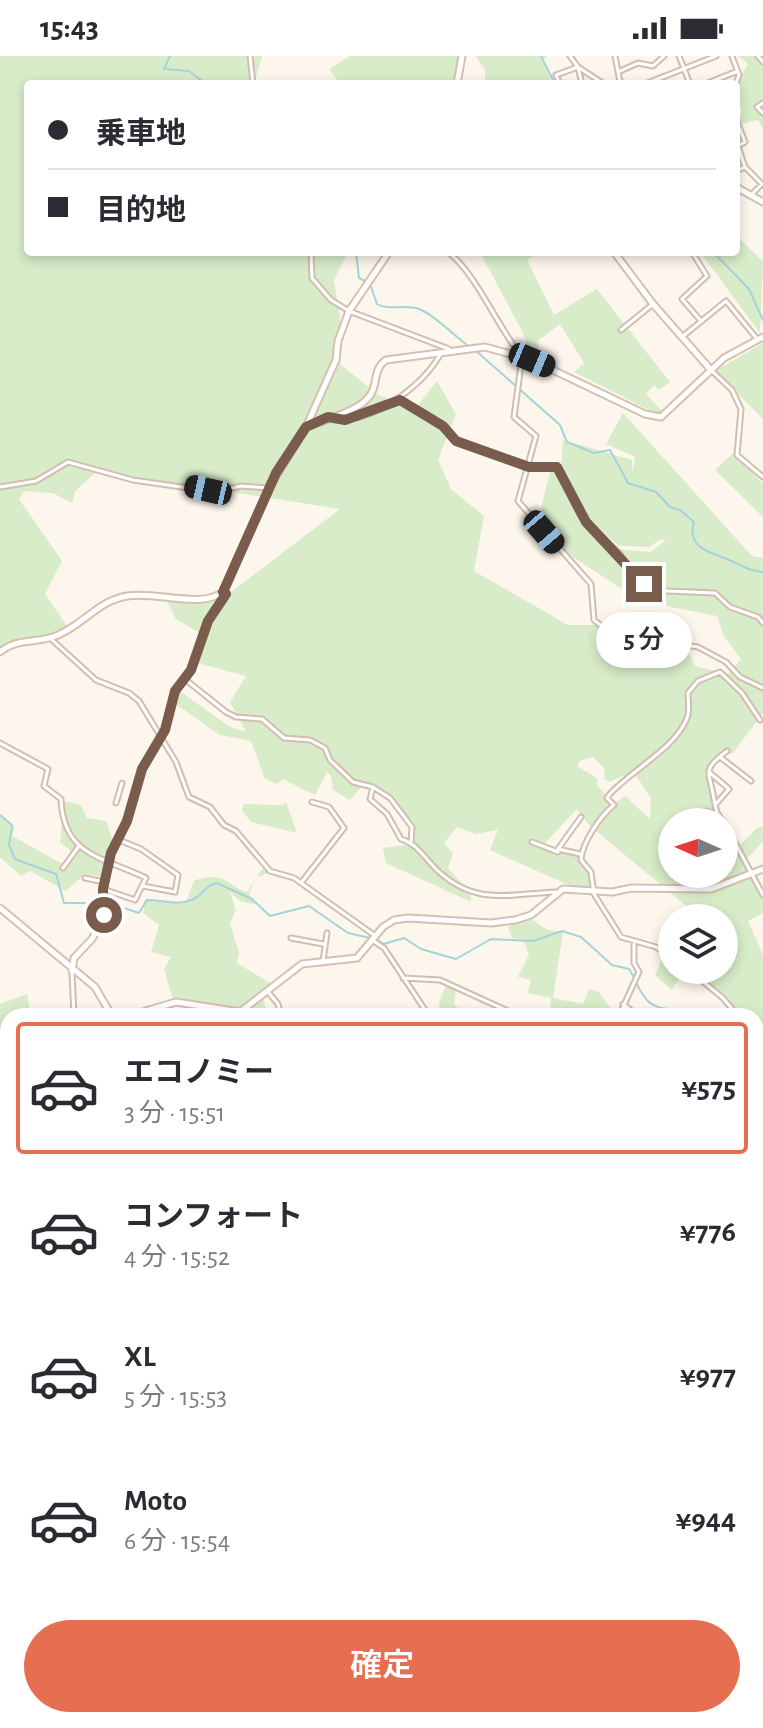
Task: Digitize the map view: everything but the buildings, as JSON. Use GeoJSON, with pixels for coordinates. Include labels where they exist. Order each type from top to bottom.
{"type":"FeatureCollection","features":[{"type":"Feature","properties":{"kind":"street"},"geometry":{"type":"LineString","coordinates":[[250,56],[253,80]]}},
{"type":"Feature","properties":{"kind":"street"},"geometry":{"type":"LineString","coordinates":[[458,80],[462,56]]}},
{"type":"Feature","properties":{"kind":"street"},"geometry":{"type":"LineString","coordinates":[[570,56],[578,67],[598,80]]}},
{"type":"Feature","properties":{"kind":"street"},"geometry":{"type":"LineString","coordinates":[[615,56],[619,80]]}},
{"type":"Feature","properties":{"kind":"street"},"geometry":{"type":"LineString","coordinates":[[618,72],[638,63],[653,66],[664,56]]}},
{"type":"Feature","properties":{"kind":"street"},"geometry":{"type":"LineString","coordinates":[[679,56],[688,80]]}},
{"type":"Feature","properties":{"kind":"street"},"geometry":{"type":"LineString","coordinates":[[655,80],[716,56]]}},
{"type":"Feature","properties":{"kind":"street"},"geometry":{"type":"LineString","coordinates":[[732,56],[738,71],[737,80]]}},
{"type":"Feature","properties":{"kind":"street"},"geometry":{"type":"LineString","coordinates":[[758,56],[763,62]]}},
{"type":"Feature","properties":{"kind":"street"},"geometry":{"type":"LineString","coordinates":[[558,80],[556,75],[578,67]]}},
{"type":"Feature","properties":{"kind":"street"},"geometry":{"type":"LineString","coordinates":[[578,67],[581,80]]}},
{"type":"Feature","properties":{"kind":"street"},"geometry":{"type":"LineString","coordinates":[[715,80],[738,71]]}},
{"type":"Feature","properties":{"kind":"street"},"geometry":{"type":"LineString","coordinates":[[763,103],[757,107],[763,113]]}},
{"type":"Feature","properties":{"kind":"street"},"geometry":{"type":"LineString","coordinates":[[740,154],[745,167],[762,184],[749,197]]}},
{"type":"Feature","properties":{"kind":"street"},"geometry":{"type":"LineString","coordinates":[[740,169],[745,167]]}},
{"type":"Feature","properties":{"kind":"street"},"geometry":{"type":"LineString","coordinates":[[740,190],[763,202]]}},
{"type":"Feature","properties":{"kind":"street"},"geometry":{"type":"LineString","coordinates":[[310,256],[309,267],[318,287],[349,311],[450,350]]}},
{"type":"Feature","properties":{"kind":"street"},"geometry":{"type":"LineString","coordinates":[[0,652],[18,642],[50,638],[114,599],[155,593],[205,600],[223,592],[269,488],[306,427],[336,360],[338,341],[349,311],[386,256]]}},
{"type":"Feature","properties":{"kind":"street"},"geometry":{"type":"LineString","coordinates":[[452,256],[465,268],[485,305],[522,357],[513,411],[518,422],[536,436],[518,501],[591,584],[594,620],[604,628],[635,628],[663,642],[698,647],[728,665],[740,677],[763,688]]}},
{"type":"Feature","properties":{"kind":"street"},"geometry":{"type":"LineString","coordinates":[[617,256],[653,304],[732,390],[741,409],[737,455],[763,477]]}},
{"type":"Feature","properties":{"kind":"street"},"geometry":{"type":"LineString","coordinates":[[694,256],[707,276],[682,299],[701,321]]}},
{"type":"Feature","properties":{"kind":"street"},"geometry":{"type":"LineString","coordinates":[[306,427],[369,397],[378,368],[386,360],[479,346],[522,357],[656,418],[666,415],[730,353],[761,338],[726,301],[682,337]]}},
{"type":"Feature","properties":{"kind":"street"},"geometry":{"type":"LineString","coordinates":[[621,330],[653,304]]}},
{"type":"Feature","properties":{"kind":"street"},"geometry":{"type":"LineString","coordinates":[[328,417],[345,420],[400,400],[432,368],[442,352]]}},
{"type":"Feature","properties":{"kind":"street"},"geometry":{"type":"LineString","coordinates":[[400,400],[443,426],[456,441],[529,467],[557,467],[586,522],[644,584],[667,591],[715,593],[730,607],[758,617],[763,623]]}},
{"type":"Feature","properties":{"kind":"street"},"geometry":{"type":"LineString","coordinates":[[0,487],[36,481],[68,462],[133,480],[216,492],[241,486],[269,488]]}},
{"type":"Feature","properties":{"kind":"street"},"geometry":{"type":"LineString","coordinates":[[74,1008],[74,958],[96,933],[104,903],[108,864],[127,821],[142,769],[162,736],[172,713],[175,691],[185,678],[208,621],[226,594],[223,592]]}},
{"type":"Feature","properties":{"kind":"street"},"geometry":{"type":"LineString","coordinates":[[50,638],[96,680],[129,693],[162,736],[189,797],[210,807],[219,821],[236,831],[270,871],[301,883],[373,937],[384,948],[424,1008]]}},
{"type":"Feature","properties":{"kind":"street"},"geometry":{"type":"LineString","coordinates":[[658,948],[634,944],[621,937],[594,890],[591,872],[581,860],[582,855],[599,816],[614,805],[607,798],[609,795],[628,775],[646,765],[683,726],[688,716],[688,693],[698,681],[720,672],[728,665]]}},
{"type":"Feature","properties":{"kind":"street"},"geometry":{"type":"LineString","coordinates":[[720,672],[742,693],[760,720]]}},
{"type":"Feature","properties":{"kind":"street"},"geometry":{"type":"LineString","coordinates":[[185,678],[226,712],[236,717],[262,719],[284,738],[310,740],[325,748],[330,760],[353,782],[373,787],[390,798],[411,825],[411,842]]}},
{"type":"Feature","properties":{"kind":"street"},"geometry":{"type":"LineString","coordinates":[[0,743],[48,769],[45,788],[61,799],[61,819],[79,846],[108,864],[146,878],[135,900],[85,878]]}},
{"type":"Feature","properties":{"kind":"street"},"geometry":{"type":"LineString","coordinates":[[716,808],[706,777],[727,751]]}},
{"type":"Feature","properties":{"kind":"street"},"geometry":{"type":"LineString","coordinates":[[720,757],[751,781]]}},
{"type":"Feature","properties":{"kind":"street"},"geometry":{"type":"LineString","coordinates":[[708,771],[729,789],[715,805]]}},
{"type":"Feature","properties":{"kind":"street"},"geometry":{"type":"LineString","coordinates":[[116,803],[122,783]]}},
{"type":"Feature","properties":{"kind":"street"},"geometry":{"type":"LineString","coordinates":[[373,787],[370,799],[387,814],[401,839],[411,842],[439,872],[477,893],[497,898],[568,888],[711,889],[763,869]]}},
{"type":"Feature","properties":{"kind":"street"},"geometry":{"type":"LineString","coordinates":[[301,883],[344,828],[329,807],[312,802]]}},
{"type":"Feature","properties":{"kind":"street"},"geometry":{"type":"LineString","coordinates":[[559,852],[581,817]]}},
{"type":"Feature","properties":{"kind":"street"},"geometry":{"type":"LineString","coordinates":[[117,840],[141,849],[178,875],[175,892],[143,886]]}},
{"type":"Feature","properties":{"kind":"street"},"geometry":{"type":"LineString","coordinates":[[532,842],[559,852],[582,855]]}},
{"type":"Feature","properties":{"kind":"street"},"geometry":{"type":"LineString","coordinates":[[63,868],[79,846]]}},
{"type":"Feature","properties":{"kind":"street"},"geometry":{"type":"LineString","coordinates":[[738,848],[763,895]]}},
{"type":"Feature","properties":{"kind":"street"},"geometry":{"type":"LineString","coordinates":[[243,1008],[302,964],[357,958],[373,937],[389,923],[401,918],[491,923],[524,918],[536,912],[555,892]]}},
{"type":"Feature","properties":{"kind":"street"},"geometry":{"type":"LineString","coordinates":[[0,908],[72,971],[95,987],[107,1008]]}},
{"type":"Feature","properties":{"kind":"street"},"geometry":{"type":"LineString","coordinates":[[323,962],[323,944],[327,933]]}},
{"type":"Feature","properties":{"kind":"street"},"geometry":{"type":"LineString","coordinates":[[291,938],[323,944]]}},
{"type":"Feature","properties":{"kind":"street"},"geometry":{"type":"LineString","coordinates":[[622,1008],[636,979],[634,944]]}},
{"type":"Feature","properties":{"kind":"street"},"geometry":{"type":"LineString","coordinates":[[403,978],[440,980],[501,1008]]}},
{"type":"Feature","properties":{"kind":"street"},"geometry":{"type":"LineString","coordinates":[[706,984],[733,1008]]}},
{"type":"Feature","properties":{"kind":"street"},"geometry":{"type":"LineString","coordinates":[[268,991],[279,1008]]}},
{"type":"Feature","properties":{"kind":"street"},"geometry":{"type":"LineString","coordinates":[[156,1008],[176,1002],[209,1008]]}},
{"type":"Feature","properties":{"kind":"street"},"geometry":{"type":"LineString","coordinates":[[623,1004],[628,1008]]}},
{"type":"Feature","properties":{"kind":"green space"},"geometry":{"type":"Polygon","coordinates":[[[0,56],[262,56],[255,80],[24,80],[24,256],[346,256],[334,280],[340,317],[340,364],[377,394],[414,410],[437,381],[456,414],[438,460],[451,489],[484,516],[474,571],[568,625],[629,625],[687,649],[695,666],[728,674],[741,659],[724,636],[717,616],[640,601],[555,545],[538,522],[552,463],[568,494],[561,469],[563,440],[632,460],[632,474],[635,457],[606,444],[623,413],[752,556],[763,558],[763,713],[732,754],[727,751],[705,773],[716,808],[658,808],[658,882],[590,826],[577,809],[544,844],[558,851],[581,855],[591,872],[592,886],[571,886],[490,850],[498,830],[476,834],[457,827],[444,843],[453,853],[448,868],[470,893],[471,902],[386,863],[383,848],[412,844],[411,825],[378,786],[361,787],[350,800],[333,790],[331,776],[327,772],[315,795],[283,779],[277,784],[265,779],[251,741],[220,735],[177,705],[178,690],[230,727],[246,732],[230,702],[246,676],[197,663],[206,637],[176,619],[167,601],[197,604],[223,598],[340,509],[97,471],[75,491],[72,503],[53,493],[24,491],[19,499],[62,561],[45,594],[69,629],[14,643],[0,656],[0,56]],[[575,507],[614,549],[651,552],[666,540],[659,540],[650,547],[619,546],[575,507]],[[593,757],[581,760],[577,766],[597,778],[597,785],[614,804],[625,796],[650,819],[651,798],[633,771],[610,782],[604,779],[605,769],[593,757]]]}},
{"type":"Feature","properties":{"kind":"green space"},"geometry":{"type":"Polygon","coordinates":[[[350,56],[461,56],[457,80],[337,80],[329,69],[350,56]]]}},
{"type":"Feature","properties":{"kind":"green space"},"geometry":{"type":"Polygon","coordinates":[[[476,56],[548,56],[543,60],[550,80],[485,80],[485,70],[476,56]]]}},
{"type":"Feature","properties":{"kind":"green space"},"geometry":{"type":"Polygon","coordinates":[[[738,56],[758,56],[763,62],[763,100],[756,107],[763,114],[763,129],[758,120],[742,124],[740,121],[740,80],[748,64],[738,56]]]}},
{"type":"Feature","properties":{"kind":"green space"},"geometry":{"type":"Polygon","coordinates":[[[740,239],[763,262],[760,333],[703,256],[740,256],[740,239]]]}},
{"type":"Feature","properties":{"kind":"green space"},"geometry":{"type":"Polygon","coordinates":[[[482,256],[533,256],[527,260],[554,315],[597,289],[670,382],[659,390],[654,385],[646,394],[662,411],[657,414],[574,372],[584,363],[560,324],[538,341],[540,359],[530,357],[524,335],[482,256]]]}},
{"type":"Feature","properties":{"kind":"green space"},"geometry":{"type":"Polygon","coordinates":[[[763,343],[763,419],[715,371],[763,343]]]}},
{"type":"Feature","properties":{"kind":"green space"},"geometry":{"type":"Polygon","coordinates":[[[733,453],[763,484],[763,517],[715,470],[733,453]]]}},
{"type":"Feature","properties":{"kind":"green space"},"geometry":{"type":"Polygon","coordinates":[[[64,801],[81,805],[87,818],[106,821],[112,838],[104,877],[85,874],[66,891],[30,871],[21,876],[0,857],[0,816],[15,827],[12,836],[61,863],[72,856],[69,849],[60,843],[64,801]]]}},
{"type":"Feature","properties":{"kind":"green space"},"geometry":{"type":"Polygon","coordinates":[[[286,802],[297,833],[251,822],[242,810],[244,804],[283,805],[286,802]]]}},
{"type":"Feature","properties":{"kind":"green space"},"geometry":{"type":"Polygon","coordinates":[[[763,827],[763,841],[745,861],[763,896],[763,913],[748,921],[763,955],[763,1008],[733,1008],[707,984],[738,984],[738,904],[684,904],[665,888],[738,888],[738,847],[757,828],[763,827]]]}},
{"type":"Feature","properties":{"kind":"green space"},"geometry":{"type":"Polygon","coordinates":[[[263,868],[268,873],[256,878],[263,868]]]}},
{"type":"Feature","properties":{"kind":"green space"},"geometry":{"type":"Polygon","coordinates":[[[212,877],[247,892],[255,880],[249,893],[256,905],[240,901],[230,892],[236,910],[230,924],[239,952],[237,963],[272,984],[263,995],[265,1008],[231,1008],[173,1000],[164,969],[171,957],[151,952],[159,925],[143,913],[145,899],[178,904],[187,900],[194,881],[212,877]]]}},
{"type":"Feature","properties":{"kind":"green space"},"geometry":{"type":"Polygon","coordinates":[[[521,919],[533,920],[547,930],[563,932],[553,998],[583,1004],[589,989],[599,992],[610,1008],[550,1008],[551,998],[528,993],[531,980],[518,977],[529,955],[523,939],[512,938],[508,927],[521,919]]]}},
{"type":"Feature","properties":{"kind":"green space"},"geometry":{"type":"Polygon","coordinates":[[[447,983],[456,990],[454,1004],[458,1008],[440,1008],[447,983]]]}},
{"type":"Feature","properties":{"kind":"green space"},"geometry":{"type":"Polygon","coordinates":[[[27,994],[30,1008],[0,1008],[0,1004],[27,994]]]}},
{"type":"Feature","properties":{"kind":"waterway"},"geometry":{"type":"LineString","coordinates":[[170,56],[164,69],[189,71],[201,80]]}},
{"type":"Feature","properties":{"kind":"waterway"},"geometry":{"type":"LineString","coordinates":[[541,56],[553,80]]}},
{"type":"Feature","properties":{"kind":"waterway"},"geometry":{"type":"LineString","coordinates":[[356,256],[359,278],[365,281]]}},
{"type":"Feature","properties":{"kind":"waterway"},"geometry":{"type":"LineString","coordinates":[[717,256],[749,289],[763,320]]}},
{"type":"Feature","properties":{"kind":"waterway"},"geometry":{"type":"LineString","coordinates":[[370,284],[377,304],[419,309],[470,347]]}},
{"type":"Feature","properties":{"kind":"waterway"},"geometry":{"type":"LineString","coordinates":[[475,350],[560,425],[567,442],[594,453],[610,450],[628,483],[656,492],[670,507],[680,510],[694,522],[693,537],[701,547],[748,569],[763,572]]}},
{"type":"Feature","properties":{"kind":"waterway"},"geometry":{"type":"LineString","coordinates":[[0,815],[12,825],[9,845],[15,859],[56,874],[64,903],[109,903],[139,913],[147,900],[186,902],[217,883],[252,899],[270,916],[309,906],[348,933],[370,938]]}},
{"type":"Feature","properties":{"kind":"waterway"},"geometry":{"type":"LineString","coordinates":[[376,939],[384,944],[404,938],[421,949],[456,959],[491,939],[533,941],[562,931],[581,937],[612,965],[629,969],[643,995],[661,1008]]}},
{"type":"Feature","properties":{"kind":"route"},"geometry":{"type":"LineString","coordinates":[[104,915],[103,889],[111,853],[127,821],[142,769],[165,730],[172,713],[175,691],[191,670],[208,621],[226,594],[223,592],[276,473],[306,427],[328,417],[345,420],[400,400],[443,426],[456,441],[529,467],[557,467],[580,515],[620,554],[636,578],[644,584]]}}]}
